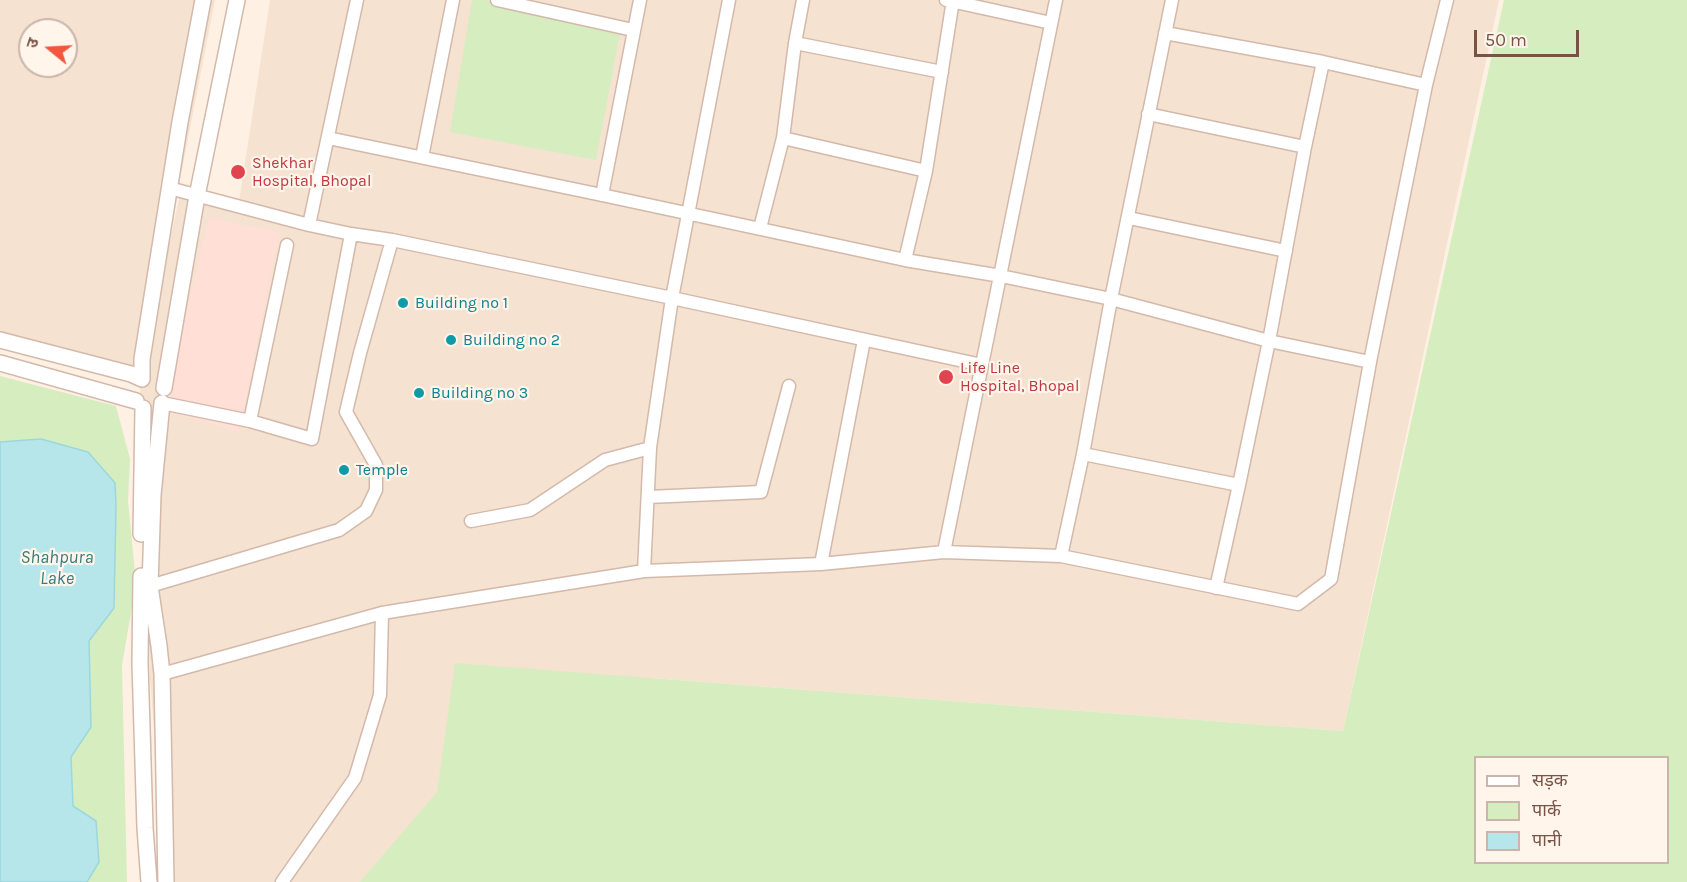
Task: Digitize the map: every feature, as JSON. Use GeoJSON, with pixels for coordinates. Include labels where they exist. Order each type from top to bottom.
{"type":"FeatureCollection","features":[{"type":"Feature","properties":{"kind":"street"},"geometry":{"type":"LineString","coordinates":[[149,882],[140,663],[139,405],[134,397],[135,386],[142,379],[142,359],[169,188],[203,0]]}},
{"type":"Feature","properties":{"kind":"street"},"geometry":{"type":"LineString","coordinates":[[166,882],[162,674],[150,586],[153,495],[163,395],[197,196],[237,0]]}},
{"type":"Feature","properties":{"kind":"street"},"geometry":{"type":"LineString","coordinates":[[309,225],[357,0]]}},
{"type":"Feature","properties":{"kind":"street"},"geometry":{"type":"LineString","coordinates":[[422,157],[453,0]]}},
{"type":"Feature","properties":{"kind":"street"},"geometry":{"type":"LineString","coordinates":[[497,0],[633,30]]}},
{"type":"Feature","properties":{"kind":"street"},"geometry":{"type":"LineString","coordinates":[[602,195],[640,0]]}},
{"type":"Feature","properties":{"kind":"street"},"geometry":{"type":"LineString","coordinates":[[644,571],[651,448],[672,298],[729,0]]}},
{"type":"Feature","properties":{"kind":"street"},"geometry":{"type":"LineString","coordinates":[[760,228],[783,138],[803,0]]}},
{"type":"Feature","properties":{"kind":"street"},"geometry":{"type":"LineString","coordinates":[[905,260],[926,171],[942,72],[950,0],[1051,23]]}},
{"type":"Feature","properties":{"kind":"street"},"geometry":{"type":"LineString","coordinates":[[944,552],[1056,0]]}},
{"type":"Feature","properties":{"kind":"street"},"geometry":{"type":"LineString","coordinates":[[1061,556],[1172,0]]}},
{"type":"Feature","properties":{"kind":"street"},"geometry":{"type":"LineString","coordinates":[[162,674],[382,613],[644,571],[821,564],[944,552],[1061,556],[1298,604],[1331,579],[1370,362],[1426,85],[1447,0]]}},
{"type":"Feature","properties":{"kind":"street"},"geometry":{"type":"LineString","coordinates":[[1165,33],[1323,62],[1426,85]]}},
{"type":"Feature","properties":{"kind":"street"},"geometry":{"type":"LineString","coordinates":[[795,43],[942,72]]}},
{"type":"Feature","properties":{"kind":"street"},"geometry":{"type":"LineString","coordinates":[[1216,588],[1269,341],[1323,62]]}},
{"type":"Feature","properties":{"kind":"street"},"geometry":{"type":"LineString","coordinates":[[1148,114],[1305,147]]}},
{"type":"Feature","properties":{"kind":"street"},"geometry":{"type":"LineString","coordinates":[[328,138],[905,260],[1001,276],[1111,299],[1269,341],[1370,362]]}},
{"type":"Feature","properties":{"kind":"street"},"geometry":{"type":"LineString","coordinates":[[783,138],[926,171]]}},
{"type":"Feature","properties":{"kind":"street"},"geometry":{"type":"LineString","coordinates":[[169,188],[309,225],[672,298],[982,365]]}},
{"type":"Feature","properties":{"kind":"street"},"geometry":{"type":"LineString","coordinates":[[1129,218],[1286,251]]}},
{"type":"Feature","properties":{"kind":"street"},"geometry":{"type":"LineString","coordinates":[[163,395],[312,439],[351,234]]}},
{"type":"Feature","properties":{"kind":"street"},"geometry":{"type":"LineString","coordinates":[[150,586],[339,530],[366,511],[376,490],[376,465],[346,412],[392,240]]}},
{"type":"Feature","properties":{"kind":"street"},"geometry":{"type":"LineString","coordinates":[[250,421],[287,245]]}},
{"type":"Feature","properties":{"kind":"street"},"geometry":{"type":"LineString","coordinates":[[0,340],[131,374],[142,379],[152,378],[161,383],[163,395],[154,408],[0,363]]}},
{"type":"Feature","properties":{"kind":"street"},"geometry":{"type":"LineString","coordinates":[[821,564],[864,340]]}},
{"type":"Feature","properties":{"kind":"street"},"geometry":{"type":"LineString","coordinates":[[648,497],[761,492],[789,386]]}},
{"type":"Feature","properties":{"kind":"street"},"geometry":{"type":"LineString","coordinates":[[471,521],[530,510],[605,460],[651,448]]}},
{"type":"Feature","properties":{"kind":"street"},"geometry":{"type":"LineString","coordinates":[[1083,454],[1239,485]]}},
{"type":"Feature","properties":{"kind":"street"},"geometry":{"type":"LineString","coordinates":[[282,882],[355,778],[380,695],[382,613]]}},
{"type":"Feature","properties":{"kind":"shaded area"},"geometry":{"type":"Polygon","coordinates":[[[0,0],[215,0],[151,329],[180,194],[238,208],[270,0],[1499,0],[1343,731],[652,678],[667,882],[166,882],[150,679],[140,380],[0,344],[0,0]]]}},
{"type":"Feature","properties":{"kind":"shaded area"},"geometry":{"type":"Polygon","coordinates":[[[209,218],[280,232],[239,432],[163,410],[209,218]]]}},
{"type":"Feature","properties":{"kind":"green space"},"geometry":{"type":"Polygon","coordinates":[[[472,0],[484,0],[620,33],[596,160],[450,132],[472,0]]]}},
{"type":"Feature","properties":{"kind":"green space"},"geometry":{"type":"Polygon","coordinates":[[[1504,0],[1687,0],[1687,882],[360,882],[437,792],[455,663],[1343,731],[1504,0]]]}},
{"type":"Feature","properties":{"kind":"green space"},"geometry":{"type":"Polygon","coordinates":[[[0,376],[116,406],[130,459],[128,501],[136,583],[122,665],[127,882],[87,882],[99,862],[73,806],[71,757],[91,727],[89,641],[114,608],[115,483],[41,439],[0,442],[0,376]]]}},
{"type":"Feature","properties":{"kind":"water","name":"Shahpura Lake"},"geometry":{"type":"Polygon","coordinates":[[[41,439],[88,452],[115,483],[114,608],[89,641],[91,727],[71,757],[73,806],[96,821],[99,862],[87,882],[0,882],[0,442],[41,439]]]}},
{"type":"Feature","properties":{"kind":"place","name":"Shekhar Hospital, Bhopal"},"geometry":{"type":"Point","coordinates":[238,172]}},
{"type":"Feature","properties":{"kind":"place","name":"Building no 1"},"geometry":{"type":"Point","coordinates":[403,303]}},
{"type":"Feature","properties":{"kind":"place","name":"Building no 2"},"geometry":{"type":"Point","coordinates":[451,340]}},
{"type":"Feature","properties":{"kind":"place","name":"Life Line Hospital, Bhopal"},"geometry":{"type":"Point","coordinates":[946,377]}},
{"type":"Feature","properties":{"kind":"place","name":"Building no 3"},"geometry":{"type":"Point","coordinates":[419,393]}},
{"type":"Feature","properties":{"kind":"place","name":"Temple"},"geometry":{"type":"Point","coordinates":[344,470]}}]}
